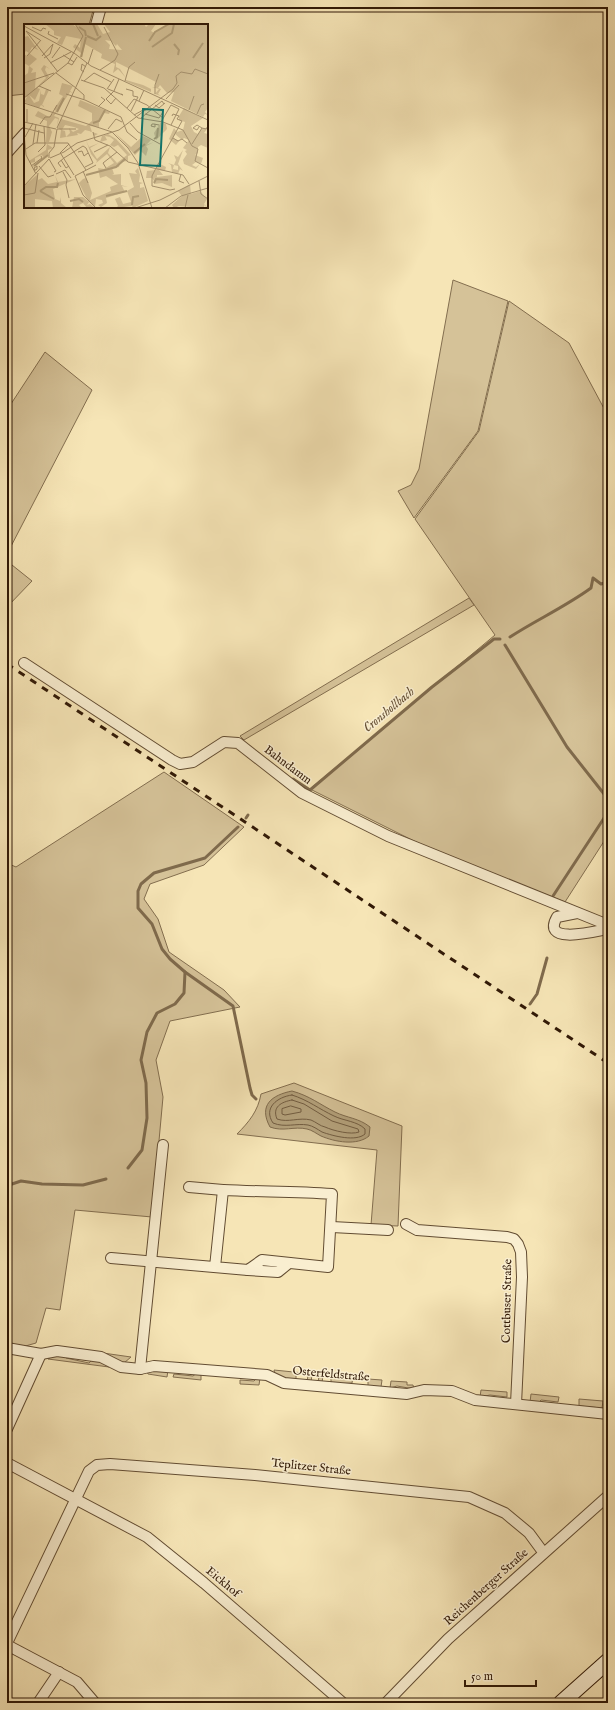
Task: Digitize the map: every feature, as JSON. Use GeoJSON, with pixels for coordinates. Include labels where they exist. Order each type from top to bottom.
{"type":"FeatureCollection","features":[{"type":"Feature","properties":{"kind":"main road"},"geometry":{"type":"LineString","coordinates":[[561,1703],[608,1661]]}},
{"type":"Feature","properties":{"kind":"street"},"geometry":{"type":"LineString","coordinates":[[96,24],[101,7]]}},
{"type":"Feature","properties":{"kind":"street"},"geometry":{"type":"LineString","coordinates":[[7,153],[24,134]]}},
{"type":"Feature","properties":{"kind":"street","name":"Bahndamm"},"geometry":{"type":"LineString","coordinates":[[24,662],[180,764],[193,762],[224,742],[238,743],[302,793],[388,836],[608,925]]}},
{"type":"Feature","properties":{"kind":"street"},"geometry":{"type":"LineString","coordinates":[[577,913],[557,918],[554,923],[558,933],[565,936],[608,929]]}},
{"type":"Feature","properties":{"kind":"street"},"geometry":{"type":"LineString","coordinates":[[140,1370],[163,1145]]}},
{"type":"Feature","properties":{"kind":"street"},"geometry":{"type":"LineString","coordinates":[[111,1258],[248,1270],[262,1260],[328,1267],[332,1227],[332,1194],[291,1191],[266,1193],[189,1187]]}},
{"type":"Feature","properties":{"kind":"street"},"geometry":{"type":"LineString","coordinates":[[215,1267],[223,1190]]}},
{"type":"Feature","properties":{"kind":"street","name":"Cottbuser Straße"},"geometry":{"type":"LineString","coordinates":[[406,1224],[417,1230],[502,1236],[514,1239],[518,1244],[521,1252],[522,1277],[516,1404]]}},
{"type":"Feature","properties":{"kind":"street"},"geometry":{"type":"LineString","coordinates":[[332,1227],[388,1230]]}},
{"type":"Feature","properties":{"kind":"street","name":"Osterfeldstraße"},"geometry":{"type":"LineString","coordinates":[[7,1348],[41,1354],[57,1351],[102,1358],[121,1367],[140,1370],[154,1366],[268,1375],[284,1383],[407,1394],[424,1390],[452,1391],[475,1400],[608,1414]]}},
{"type":"Feature","properties":{"kind":"street"},"geometry":{"type":"LineString","coordinates":[[7,1429],[41,1354]]}},
{"type":"Feature","properties":{"kind":"street","name":"Eickhof"},"geometry":{"type":"LineString","coordinates":[[7,1463],[147,1537],[207,1585],[343,1703]]}},
{"type":"Feature","properties":{"kind":"street","name":"Teplitzer Straße"},"geometry":{"type":"LineString","coordinates":[[75,1498],[89,1471],[97,1465],[110,1464],[255,1475],[438,1493],[469,1497],[505,1513],[529,1533],[543,1552]]}},
{"type":"Feature","properties":{"kind":"street","name":"Reichenberger Straße"},"geometry":{"type":"LineString","coordinates":[[386,1703],[448,1639],[543,1552],[608,1496]]}},
{"type":"Feature","properties":{"kind":"street"},"geometry":{"type":"LineString","coordinates":[[75,1498],[7,1644],[77,1682],[95,1703]]}},
{"type":"Feature","properties":{"kind":"street"},"geometry":{"type":"LineString","coordinates":[[38,1703],[59,1672]]}},
{"type":"Feature","properties":{"kind":"shaded area"},"geometry":{"type":"Polygon","coordinates":[[[7,7],[94,7],[89,24],[24,24],[24,94],[7,96],[7,7]]]}},
{"type":"Feature","properties":{"kind":"shaded area"},"geometry":{"type":"Polygon","coordinates":[[[453,280],[508,301],[478,431],[414,518],[398,491],[411,485],[419,469],[453,280]]]}},
{"type":"Feature","properties":{"kind":"shaded area"},"geometry":{"type":"Polygon","coordinates":[[[509,301],[569,343],[608,416],[608,835],[565,902],[424,846],[310,789],[495,635],[415,519],[479,431],[509,301]]]}},
{"type":"Feature","properties":{"kind":"shaded area"},"geometry":{"type":"Polygon","coordinates":[[[45,352],[92,390],[7,554],[7,410],[45,352]]]}},
{"type":"Feature","properties":{"kind":"shaded area"},"geometry":{"type":"Polygon","coordinates":[[[7,561],[32,581],[7,607],[7,561]]]}},
{"type":"Feature","properties":{"kind":"shaded area"},"geometry":{"type":"Polygon","coordinates":[[[469,598],[474,605],[244,740],[240,736],[469,598]]]}},
{"type":"Feature","properties":{"kind":"shaded area"},"geometry":{"type":"Polygon","coordinates":[[[164,772],[244,827],[204,865],[150,884],[144,899],[158,919],[169,952],[224,990],[240,1007],[170,1021],[156,1060],[163,1097],[152,1217],[75,1210],[60,1310],[46,1308],[36,1343],[22,1347],[7,1344],[7,867],[9,864],[16,867],[164,772]]]}},
{"type":"Feature","properties":{"kind":"shaded area"},"geometry":{"type":"Polygon","coordinates":[[[294,1083],[402,1126],[398,1226],[371,1225],[377,1150],[237,1134],[258,1106],[261,1094],[294,1083]]]}},
{"type":"Feature","properties":{"kind":"shaded area"},"geometry":{"type":"Polygon","coordinates":[[[103,1353],[131,1357],[124,1363],[118,1362],[103,1353]]]}},
{"type":"Feature","properties":{"kind":"shaded area"},"geometry":{"type":"Polygon","coordinates":[[[65,1355],[66,1358],[89,1363],[92,1360],[102,1362],[109,1367],[48,1359],[53,1356],[65,1355]]]}},
{"type":"Feature","properties":{"kind":"shaded area"},"geometry":{"type":"Polygon","coordinates":[[[168,1370],[167,1377],[148,1374],[147,1372],[168,1370]]]}},
{"type":"Feature","properties":{"kind":"shaded area"},"geometry":{"type":"Polygon","coordinates":[[[274,1370],[323,1375],[322,1383],[318,1383],[319,1376],[312,1375],[311,1382],[307,1382],[308,1375],[296,1373],[296,1380],[288,1380],[275,1374],[274,1370]]]}},
{"type":"Feature","properties":{"kind":"shaded area"},"geometry":{"type":"Polygon","coordinates":[[[197,1373],[201,1373],[201,1380],[173,1377],[174,1374],[193,1376],[197,1373]]]}},
{"type":"Feature","properties":{"kind":"shaded area"},"geometry":{"type":"Polygon","coordinates":[[[331,1375],[353,1377],[352,1383],[331,1384],[331,1375]]]}},
{"type":"Feature","properties":{"kind":"shaded area"},"geometry":{"type":"Polygon","coordinates":[[[257,1378],[260,1378],[259,1385],[240,1384],[240,1380],[254,1381],[257,1378]]]}},
{"type":"Feature","properties":{"kind":"shaded area"},"geometry":{"type":"Polygon","coordinates":[[[368,1379],[382,1380],[381,1387],[368,1386],[368,1379]]]}},
{"type":"Feature","properties":{"kind":"shaded area"},"geometry":{"type":"Polygon","coordinates":[[[391,1381],[407,1382],[407,1385],[413,1385],[414,1389],[397,1386],[390,1388],[391,1381]]]}},
{"type":"Feature","properties":{"kind":"shaded area"},"geometry":{"type":"Polygon","coordinates":[[[481,1390],[507,1392],[507,1397],[490,1395],[480,1397],[481,1390]]]}},
{"type":"Feature","properties":{"kind":"shaded area"},"geometry":{"type":"Polygon","coordinates":[[[531,1394],[559,1397],[558,1402],[541,1400],[538,1403],[530,1402],[531,1394]]]}},
{"type":"Feature","properties":{"kind":"shaded area"},"geometry":{"type":"Polygon","coordinates":[[[579,1399],[603,1401],[602,1408],[579,1406],[579,1399]]]}},
{"type":"Feature","properties":{"kind":"water"},"geometry":{"type":"Polygon","coordinates":[[[292,1091],[335,1112],[366,1124],[370,1127],[369,1136],[358,1141],[346,1142],[321,1136],[307,1129],[279,1129],[270,1127],[266,1113],[266,1107],[269,1102],[278,1095],[292,1091]]]}},
{"type":"Feature","properties":{"kind":"waterway","name":"Cronshollbach"},"geometry":{"type":"LineString","coordinates":[[510,637],[591,588],[593,578],[601,584],[608,582]]}},
{"type":"Feature","properties":{"kind":"waterway","name":"Cronshollbach"},"geometry":{"type":"LineString","coordinates":[[293,779],[310,790],[432,687],[494,639],[500,639]]}},
{"type":"Feature","properties":{"kind":"waterway"},"geometry":{"type":"LineString","coordinates":[[505,645],[567,747],[608,799]]}},
{"type":"Feature","properties":{"kind":"waterway"},"geometry":{"type":"LineString","coordinates":[[553,896],[608,812]]}},
{"type":"Feature","properties":{"kind":"waterway","name":"Cronshollbach"},"geometry":{"type":"LineString","coordinates":[[128,1168],[142,1150],[147,1118],[146,1083],[141,1060],[147,1032],[157,1013],[175,1004],[184,993],[185,972],[170,959],[162,949],[152,924],[138,908],[138,891],[141,884],[154,873],[205,858],[238,827]]}},
{"type":"Feature","properties":{"kind":"waterway"},"geometry":{"type":"LineString","coordinates":[[530,1004],[537,994],[547,958]]}},
{"type":"Feature","properties":{"kind":"waterway"},"geometry":{"type":"LineString","coordinates":[[185,972],[233,1006],[250,1088],[252,1095],[256,1099]]}},
{"type":"Feature","properties":{"kind":"waterway","name":"Cronshollbach"},"geometry":{"type":"LineString","coordinates":[[12,1184],[21,1181],[42,1184],[83,1185],[106,1179]]}},
{"type":"Feature","properties":{"kind":"railway"},"geometry":{"type":"LineString","coordinates":[[7,664],[608,1063]]}}]}
